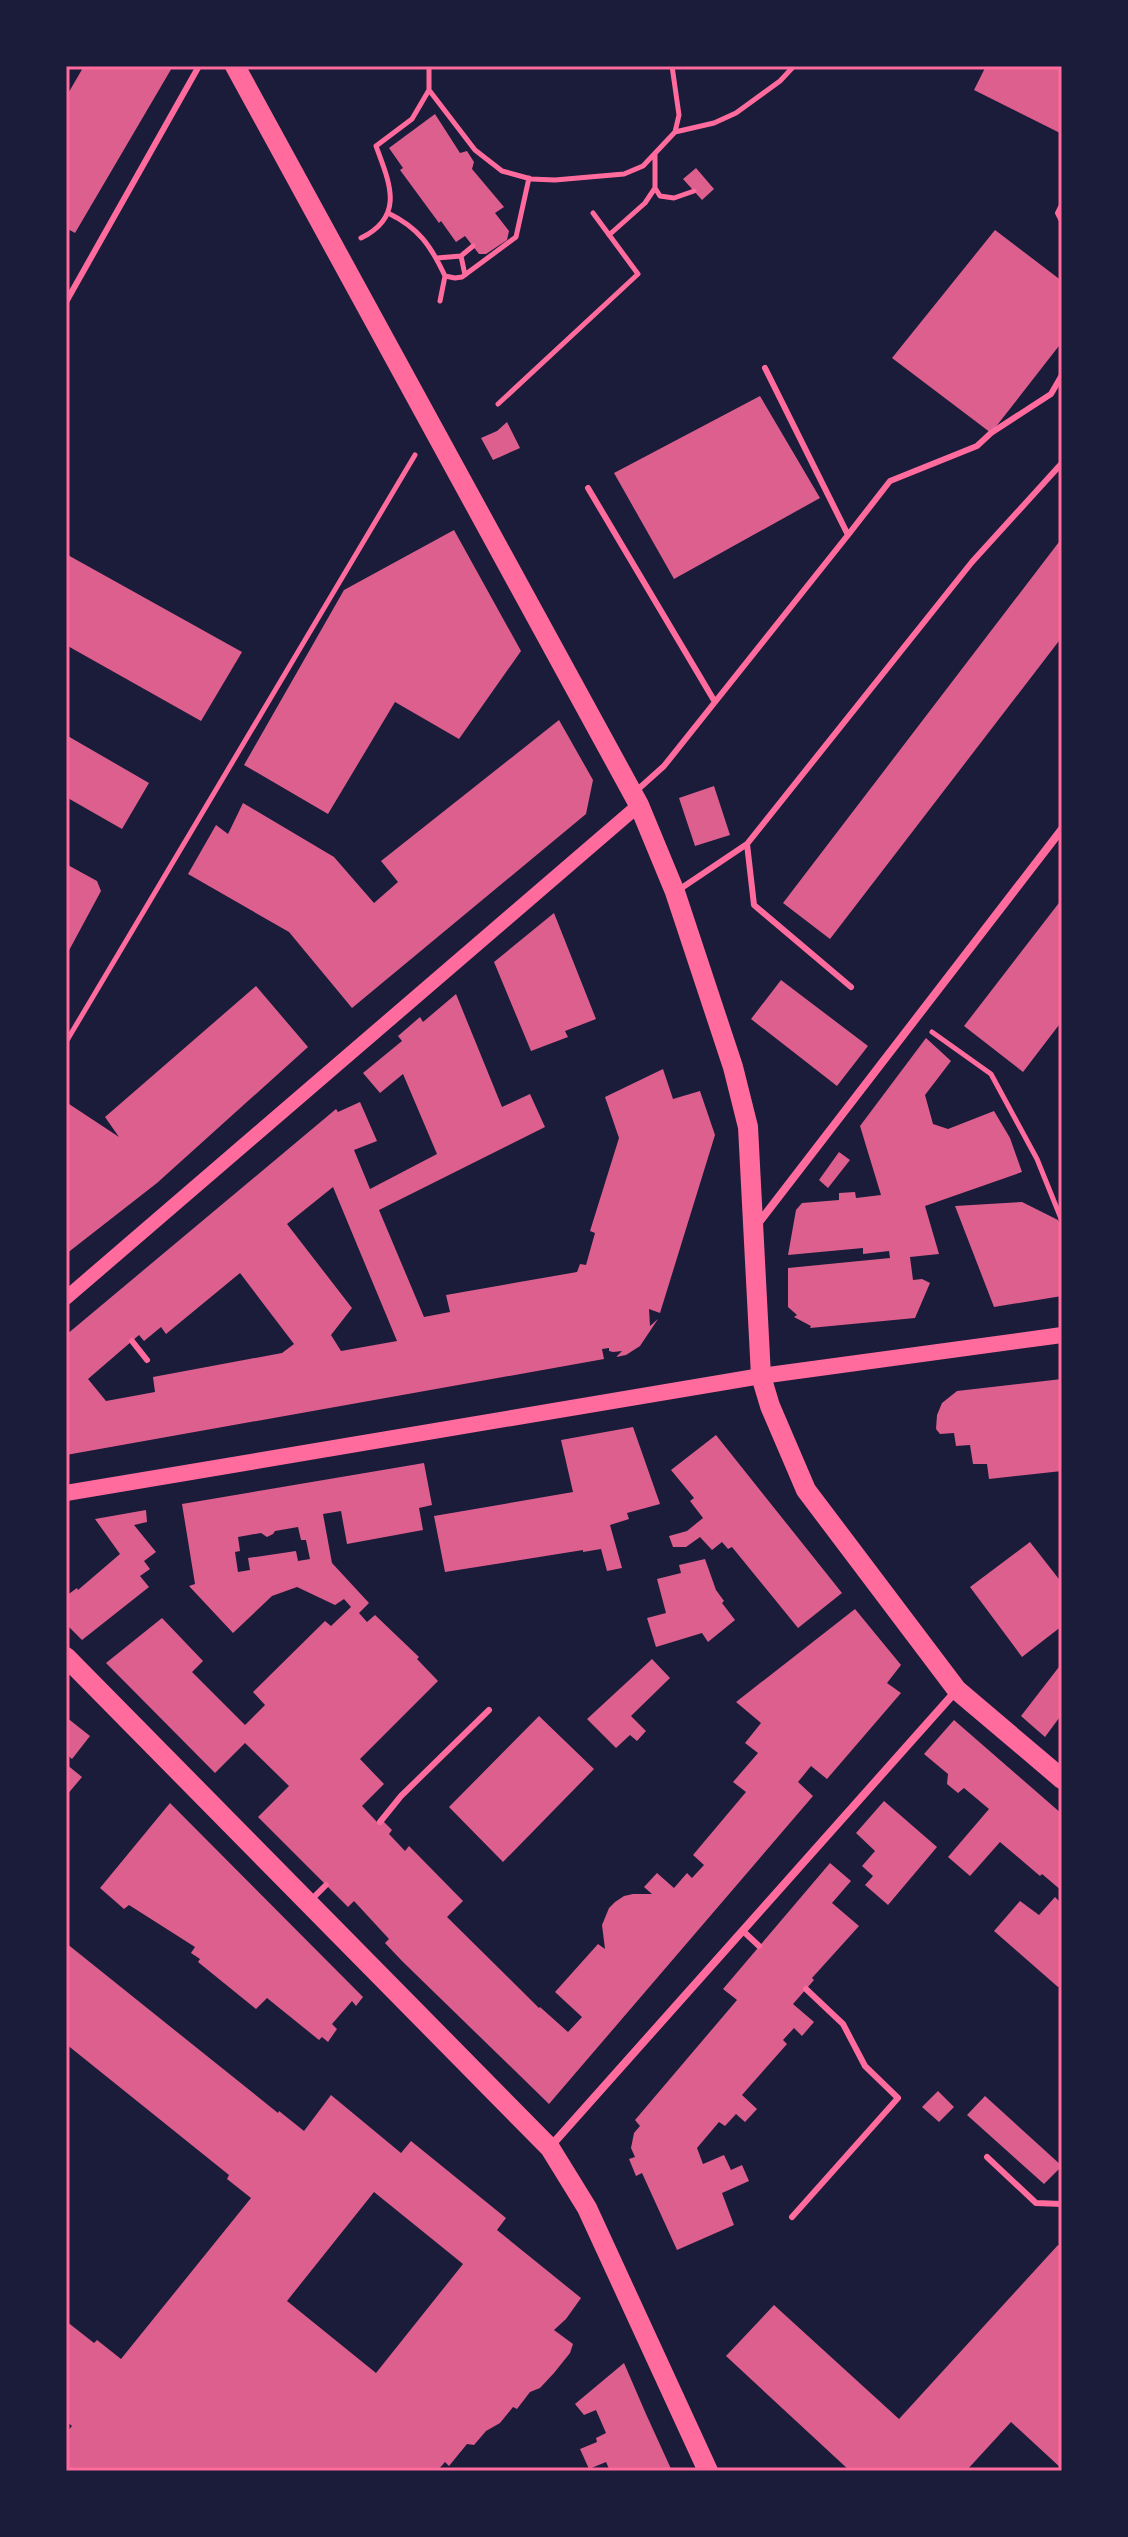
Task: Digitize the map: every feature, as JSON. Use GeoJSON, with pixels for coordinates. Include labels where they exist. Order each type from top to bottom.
{"type":"FeatureCollection","features":[{"type":"Feature","properties":{"kind":"main road"},"geometry":{"type":"LineString","coordinates":[[235,66],[636,800],[675,892],[733,1067],[748,1127],[761,1376],[770,1406],[806,1490],[957,1690],[1062,1779]]}},
{"type":"Feature","properties":{"kind":"main road"},"geometry":{"type":"LineString","coordinates":[[66,1493],[761,1376],[1062,1335]]}},
{"type":"Feature","properties":{"kind":"main road"},"geometry":{"type":"LineString","coordinates":[[66,1657],[550,2148],[587,2208],[708,2471]]}},
{"type":"Feature","properties":{"kind":"street"},"geometry":{"type":"LineString","coordinates":[[66,1298],[636,800]]}},
{"type":"Feature","properties":{"kind":"street"},"geometry":{"type":"LineString","coordinates":[[754,1229],[1062,829]]}},
{"type":"Feature","properties":{"kind":"street"},"geometry":{"type":"LineString","coordinates":[[550,2148],[957,1690]]}},
{"type":"Feature","properties":{"kind":"lane"},"geometry":{"type":"LineString","coordinates":[[66,302],[199,66]]}},
{"type":"Feature","properties":{"kind":"lane"},"geometry":{"type":"LineString","coordinates":[[1062,205],[1058,213],[1062,221]]}},
{"type":"Feature","properties":{"kind":"lane"},"geometry":{"type":"LineString","coordinates":[[765,368],[848,535]]}},
{"type":"Feature","properties":{"kind":"lane"},"geometry":{"type":"LineString","coordinates":[[636,800],[890,481],[977,446],[991,433],[1051,394],[1062,375]]}},
{"type":"Feature","properties":{"kind":"lane"},"geometry":{"type":"LineString","coordinates":[[675,892],[747,844],[972,562],[1062,463]]}},
{"type":"Feature","properties":{"kind":"lane"},"geometry":{"type":"LineString","coordinates":[[588,488],[715,702]]}},
{"type":"Feature","properties":{"kind":"lane"},"geometry":{"type":"LineString","coordinates":[[747,844],[754,905],[851,987]]}},
{"type":"Feature","properties":{"kind":"lane"},"geometry":{"type":"LineString","coordinates":[[132,1341],[147,1360]]}},
{"type":"Feature","properties":{"kind":"lane"},"geometry":{"type":"LineString","coordinates":[[380,1822],[401,1796],[489,1710]]}},
{"type":"Feature","properties":{"kind":"lane"},"geometry":{"type":"LineString","coordinates":[[309,1902],[326,1885]]}},
{"type":"Feature","properties":{"kind":"lane"},"geometry":{"type":"LineString","coordinates":[[743,1931],[759,1946]]}},
{"type":"Feature","properties":{"kind":"lane"},"geometry":{"type":"LineString","coordinates":[[792,2217],[898,2098],[865,2066],[843,2024],[806,1989]]}},
{"type":"Feature","properties":{"kind":"lane"},"geometry":{"type":"LineString","coordinates":[[987,2157],[1036,2203],[1062,2204]]}},
{"type":"Feature","properties":{"kind":"path"},"geometry":{"type":"LineString","coordinates":[[336,250],[368,235],[388,213],[392,203],[391,186],[376,146],[412,119],[429,90],[429,66]]}},
{"type":"Feature","properties":{"kind":"path"},"geometry":{"type":"LineString","coordinates":[[429,90],[475,150],[502,171],[555,180],[624,174],[643,166],[675,132],[679,115],[672,66]]}},
{"type":"Feature","properties":{"kind":"path"},"geometry":{"type":"LineString","coordinates":[[675,132],[714,123],[736,113],[780,81],[794,66]]}},
{"type":"Feature","properties":{"kind":"path"},"geometry":{"type":"LineString","coordinates":[[655,154],[655,188],[660,196],[674,198],[694,191]]}},
{"type":"Feature","properties":{"kind":"path"},"geometry":{"type":"LineString","coordinates":[[445,276],[455,278],[465,275],[516,237],[529,178]]}},
{"type":"Feature","properties":{"kind":"path"},"geometry":{"type":"LineString","coordinates":[[609,235],[645,203],[655,188]]}},
{"type":"Feature","properties":{"kind":"path"},"geometry":{"type":"LineString","coordinates":[[388,213],[409,223],[434,251],[445,276],[440,301]]}},
{"type":"Feature","properties":{"kind":"path"},"geometry":{"type":"LineString","coordinates":[[498,404],[638,274],[593,213]]}},
{"type":"Feature","properties":{"kind":"path"},"geometry":{"type":"LineString","coordinates":[[437,258],[461,256],[473,246]]}},
{"type":"Feature","properties":{"kind":"path"},"geometry":{"type":"LineString","coordinates":[[461,256],[465,275]]}},
{"type":"Feature","properties":{"kind":"path"},"geometry":{"type":"LineString","coordinates":[[66,1042],[433,425]]}},
{"type":"Feature","properties":{"kind":"path"},"geometry":{"type":"LineString","coordinates":[[915,1020],[991,1074],[1037,1159],[1062,1221]]}},
{"type":"Feature","properties":{"kind":"building"},"geometry":{"type":"Polygon","coordinates":[[[84,66],[173,66],[75,233],[66,228],[66,97],[84,66]]]}},
{"type":"Feature","properties":{"kind":"building"},"geometry":{"type":"Polygon","coordinates":[[[986,66],[1062,66],[1062,134],[974,90],[986,66]]]}},
{"type":"Feature","properties":{"kind":"building"},"geometry":{"type":"Polygon","coordinates":[[[435,114],[460,153],[467,151],[474,162],[472,169],[504,207],[495,213],[509,231],[507,240],[486,254],[479,254],[465,236],[456,242],[400,170],[403,168],[389,148],[435,114]]]}},
{"type":"Feature","properties":{"kind":"building"},"geometry":{"type":"Polygon","coordinates":[[[696,168],[714,189],[702,200],[683,179],[696,168]]]}},
{"type":"Feature","properties":{"kind":"building"},"geometry":{"type":"Polygon","coordinates":[[[995,230],[1062,281],[1062,342],[991,433],[892,358],[995,230]]]}},
{"type":"Feature","properties":{"kind":"building"},"geometry":{"type":"Polygon","coordinates":[[[760,396],[820,498],[674,579],[614,473],[760,396]]]}},
{"type":"Feature","properties":{"kind":"building"},"geometry":{"type":"Polygon","coordinates":[[[507,422],[520,448],[493,460],[481,438],[497,431],[507,422]]]}},
{"type":"Feature","properties":{"kind":"building"},"geometry":{"type":"Polygon","coordinates":[[[454,530],[521,651],[459,739],[395,702],[328,814],[244,765],[344,590],[454,530]]]}},
{"type":"Feature","properties":{"kind":"building"},"geometry":{"type":"Polygon","coordinates":[[[1062,538],[1062,637],[830,939],[783,903],[1062,538]]]}},
{"type":"Feature","properties":{"kind":"building"},"geometry":{"type":"Polygon","coordinates":[[[66,554],[242,652],[201,721],[66,645],[66,554]]]}},
{"type":"Feature","properties":{"kind":"building"},"geometry":{"type":"Polygon","coordinates":[[[559,720],[593,780],[586,814],[352,1008],[289,932],[188,874],[216,825],[228,834],[243,803],[334,857],[374,903],[398,882],[381,861],[559,720]]]}},
{"type":"Feature","properties":{"kind":"building"},"geometry":{"type":"Polygon","coordinates":[[[66,735],[149,783],[122,829],[66,797],[66,735]]]}},
{"type":"Feature","properties":{"kind":"building"},"geometry":{"type":"Polygon","coordinates":[[[714,786],[730,835],[695,846],[679,798],[714,786]]]}},
{"type":"Feature","properties":{"kind":"building"},"geometry":{"type":"Polygon","coordinates":[[[66,864],[97,881],[101,891],[66,956],[66,864]]]}},
{"type":"Feature","properties":{"kind":"building"},"geometry":{"type":"Polygon","coordinates":[[[1062,899],[1062,1021],[1023,1072],[964,1026],[1062,899]]]}},
{"type":"Feature","properties":{"kind":"building"},"geometry":{"type":"Polygon","coordinates":[[[554,913],[596,1019],[565,1031],[568,1037],[531,1051],[494,962],[554,913]]]}},
{"type":"Feature","properties":{"kind":"building"},"geometry":{"type":"Polygon","coordinates":[[[781,980],[868,1046],[837,1086],[751,1019],[781,980]]]}},
{"type":"Feature","properties":{"kind":"building"},"geometry":{"type":"Polygon","coordinates":[[[256,986],[308,1047],[157,1183],[66,1254],[66,1102],[119,1137],[105,1117],[256,986]]]}},
{"type":"Feature","properties":{"kind":"building"},"geometry":{"type":"Polygon","coordinates":[[[456,994],[502,1107],[530,1094],[545,1127],[379,1210],[424,1317],[450,1312],[446,1295],[577,1272],[580,1264],[586,1265],[595,1233],[590,1231],[619,1138],[605,1097],[663,1069],[673,1099],[700,1091],[715,1135],[660,1313],[649,1309],[650,1326],[658,1319],[640,1346],[616,1357],[622,1351],[602,1349],[604,1359],[66,1455],[66,1335],[336,1109],[338,1112],[360,1102],[377,1141],[354,1150],[370,1189],[437,1154],[403,1074],[380,1093],[363,1073],[402,1041],[398,1036],[420,1017],[423,1022],[456,994]],[[333,1187],[287,1224],[352,1308],[331,1335],[341,1351],[397,1341],[333,1187]],[[240,1273],[166,1334],[161,1327],[144,1341],[139,1335],[88,1379],[106,1401],[155,1392],[153,1377],[282,1353],[294,1344],[240,1273]]]}},
{"type":"Feature","properties":{"kind":"building"},"geometry":{"type":"Polygon","coordinates":[[[926,1038],[951,1061],[925,1095],[933,1124],[948,1129],[994,1111],[1010,1138],[1022,1172],[925,1206],[939,1254],[910,1257],[913,1280],[922,1279],[930,1283],[915,1318],[810,1328],[794,1317],[797,1315],[788,1307],[788,1268],[890,1258],[889,1251],[863,1254],[863,1248],[788,1255],[796,1210],[802,1203],[839,1200],[839,1193],[855,1192],[856,1198],[881,1195],[860,1126],[926,1038]]]}},
{"type":"Feature","properties":{"kind":"building"},"geometry":{"type":"Polygon","coordinates":[[[839,1152],[850,1160],[828,1188],[819,1180],[839,1152]]]}},
{"type":"Feature","properties":{"kind":"building"},"geometry":{"type":"Polygon","coordinates":[[[1022,1202],[1058,1220],[1062,1229],[1062,1296],[994,1307],[955,1206],[1022,1202]]]}},
{"type":"Feature","properties":{"kind":"building"},"geometry":{"type":"Polygon","coordinates":[[[1062,1379],[1062,1471],[989,1479],[987,1464],[973,1464],[970,1445],[956,1446],[954,1433],[940,1434],[936,1429],[942,1403],[957,1391],[1062,1379]]]}},
{"type":"Feature","properties":{"kind":"building"},"geometry":{"type":"Polygon","coordinates":[[[633,1427],[660,1504],[627,1513],[629,1519],[610,1525],[622,1568],[607,1571],[601,1549],[445,1572],[434,1516],[573,1492],[561,1440],[633,1427]]]}},
{"type":"Feature","properties":{"kind":"building"},"geometry":{"type":"Polygon","coordinates":[[[716,1435],[842,1593],[798,1628],[732,1547],[728,1549],[722,1542],[712,1550],[700,1537],[686,1547],[673,1547],[669,1536],[687,1531],[703,1518],[690,1501],[694,1498],[671,1470],[716,1435]]]}},
{"type":"Feature","properties":{"kind":"building"},"geometry":{"type":"Polygon","coordinates":[[[424,1463],[432,1505],[419,1508],[423,1530],[347,1544],[341,1511],[323,1514],[332,1563],[369,1603],[359,1613],[367,1622],[375,1615],[419,1657],[417,1659],[438,1681],[360,1759],[384,1784],[362,1806],[377,1822],[384,1822],[392,1830],[389,1834],[405,1851],[409,1846],[463,1901],[447,1917],[539,2008],[568,2032],[582,2017],[555,1992],[598,1944],[605,1949],[602,1925],[609,1908],[624,1896],[652,1894],[644,1887],[657,1873],[674,1888],[687,1873],[692,1878],[704,1865],[693,1855],[746,1792],[733,1782],[758,1753],[745,1743],[761,1723],[736,1702],[855,1609],[901,1665],[887,1683],[901,1693],[827,1779],[811,1766],[798,1782],[813,1796],[549,2104],[402,1961],[385,1943],[389,1939],[354,1901],[348,1907],[258,1817],[289,1786],[245,1743],[215,1773],[106,1663],[162,1618],[203,1661],[192,1672],[245,1725],[265,1705],[253,1692],[325,1621],[331,1626],[351,1607],[344,1599],[335,1605],[297,1587],[272,1596],[233,1633],[189,1586],[195,1584],[182,1504],[424,1463]],[[298,1527],[275,1531],[267,1537],[261,1533],[238,1537],[240,1551],[235,1552],[238,1572],[250,1570],[248,1558],[296,1551],[298,1561],[310,1559],[306,1540],[301,1540],[298,1527]]]}},
{"type":"Feature","properties":{"kind":"building"},"geometry":{"type":"Polygon","coordinates":[[[146,1510],[147,1522],[134,1525],[156,1552],[144,1561],[150,1569],[140,1576],[149,1587],[82,1640],[66,1624],[66,1596],[78,1590],[120,1554],[95,1519],[146,1510]]]}},
{"type":"Feature","properties":{"kind":"building"},"geometry":{"type":"Polygon","coordinates":[[[1030,1542],[1062,1583],[1062,1626],[1022,1657],[970,1587],[1030,1542]]]}},
{"type":"Feature","properties":{"kind":"building"},"geometry":{"type":"Polygon","coordinates":[[[705,1559],[716,1590],[724,1601],[722,1603],[735,1620],[708,1642],[702,1633],[656,1647],[647,1618],[666,1613],[657,1579],[681,1573],[679,1565],[705,1559]]]}},
{"type":"Feature","properties":{"kind":"building"},"geometry":{"type":"Polygon","coordinates":[[[652,1659],[670,1678],[631,1716],[646,1731],[637,1741],[630,1735],[616,1748],[587,1719],[652,1659]]]}},
{"type":"Feature","properties":{"kind":"building"},"geometry":{"type":"Polygon","coordinates":[[[1062,1663],[1062,1714],[1045,1737],[1021,1716],[1062,1663]]]}},
{"type":"Feature","properties":{"kind":"building"},"geometry":{"type":"Polygon","coordinates":[[[539,1716],[594,1769],[503,1862],[449,1807],[539,1716]]]}},
{"type":"Feature","properties":{"kind":"building"},"geometry":{"type":"Polygon","coordinates":[[[66,1717],[90,1736],[72,1759],[66,1754],[66,1717]]]}},
{"type":"Feature","properties":{"kind":"building"},"geometry":{"type":"Polygon","coordinates":[[[954,1720],[1062,1814],[1062,1891],[1000,1842],[970,1876],[948,1857],[989,1809],[964,1788],[958,1793],[947,1784],[948,1774],[924,1754],[954,1720]]]}},
{"type":"Feature","properties":{"kind":"building"},"geometry":{"type":"Polygon","coordinates":[[[66,1764],[82,1777],[66,1796],[66,1764]]]}},
{"type":"Feature","properties":{"kind":"building"},"geometry":{"type":"Polygon","coordinates":[[[884,1801],[937,1847],[888,1905],[865,1885],[873,1876],[862,1866],[875,1851],[856,1833],[884,1801]]]}},
{"type":"Feature","properties":{"kind":"building"},"geometry":{"type":"Polygon","coordinates":[[[170,1803],[363,1997],[356,2006],[352,2001],[332,2024],[337,2029],[328,2042],[322,2037],[319,2040],[267,1998],[256,2009],[198,1962],[200,1959],[191,1953],[195,1947],[129,1905],[124,1909],[100,1888],[170,1803]]]}},
{"type":"Feature","properties":{"kind":"building"},"geometry":{"type":"Polygon","coordinates":[[[830,1863],[851,1881],[832,1903],[859,1926],[793,2004],[814,2022],[802,2036],[794,2028],[783,2040],[787,2044],[742,2095],[757,2109],[745,2122],[736,2114],[725,2126],[719,2122],[697,2148],[703,2164],[724,2155],[731,2170],[742,2165],[749,2181],[722,2193],[734,2225],[677,2250],[642,2173],[636,2176],[629,2159],[635,2157],[631,2148],[634,2133],[640,2126],[635,2120],[737,2000],[723,1989],[830,1863]]]}},
{"type":"Feature","properties":{"kind":"building"},"geometry":{"type":"Polygon","coordinates":[[[1055,1897],[1062,1904],[1062,1983],[1058,1987],[994,1931],[1020,1901],[1039,1915],[1055,1897]]]}},
{"type":"Feature","properties":{"kind":"building"},"geometry":{"type":"Polygon","coordinates":[[[66,1943],[304,2131],[331,2095],[401,2153],[411,2141],[506,2218],[497,2230],[581,2298],[554,2330],[573,2344],[570,2353],[517,2409],[513,2407],[474,2445],[467,2444],[449,2466],[445,2462],[437,2471],[66,2471],[66,2433],[72,2426],[66,2421],[66,2321],[121,2359],[251,2198],[227,2179],[229,2175],[66,2044],[66,1943]],[[374,2192],[287,2301],[376,2373],[463,2264],[374,2192]]]}},
{"type":"Feature","properties":{"kind":"building"},"geometry":{"type":"Polygon","coordinates":[[[938,2091],[954,2107],[939,2122],[922,2107],[938,2091]]]}},
{"type":"Feature","properties":{"kind":"building"},"geometry":{"type":"Polygon","coordinates":[[[985,2096],[1062,2166],[1044,2184],[967,2115],[985,2096]]]}},
{"type":"Feature","properties":{"kind":"building"},"geometry":{"type":"Polygon","coordinates":[[[1058,2245],[1062,2248],[1062,2469],[1011,2422],[966,2471],[850,2471],[726,2356],[774,2305],[899,2419],[1058,2245]]]}},
{"type":"Feature","properties":{"kind":"building"},"geometry":{"type":"Polygon","coordinates":[[[624,2363],[672,2471],[610,2471],[606,2462],[589,2469],[580,2449],[597,2442],[596,2438],[606,2433],[596,2410],[584,2415],[575,2404],[624,2363]]]}}]}
